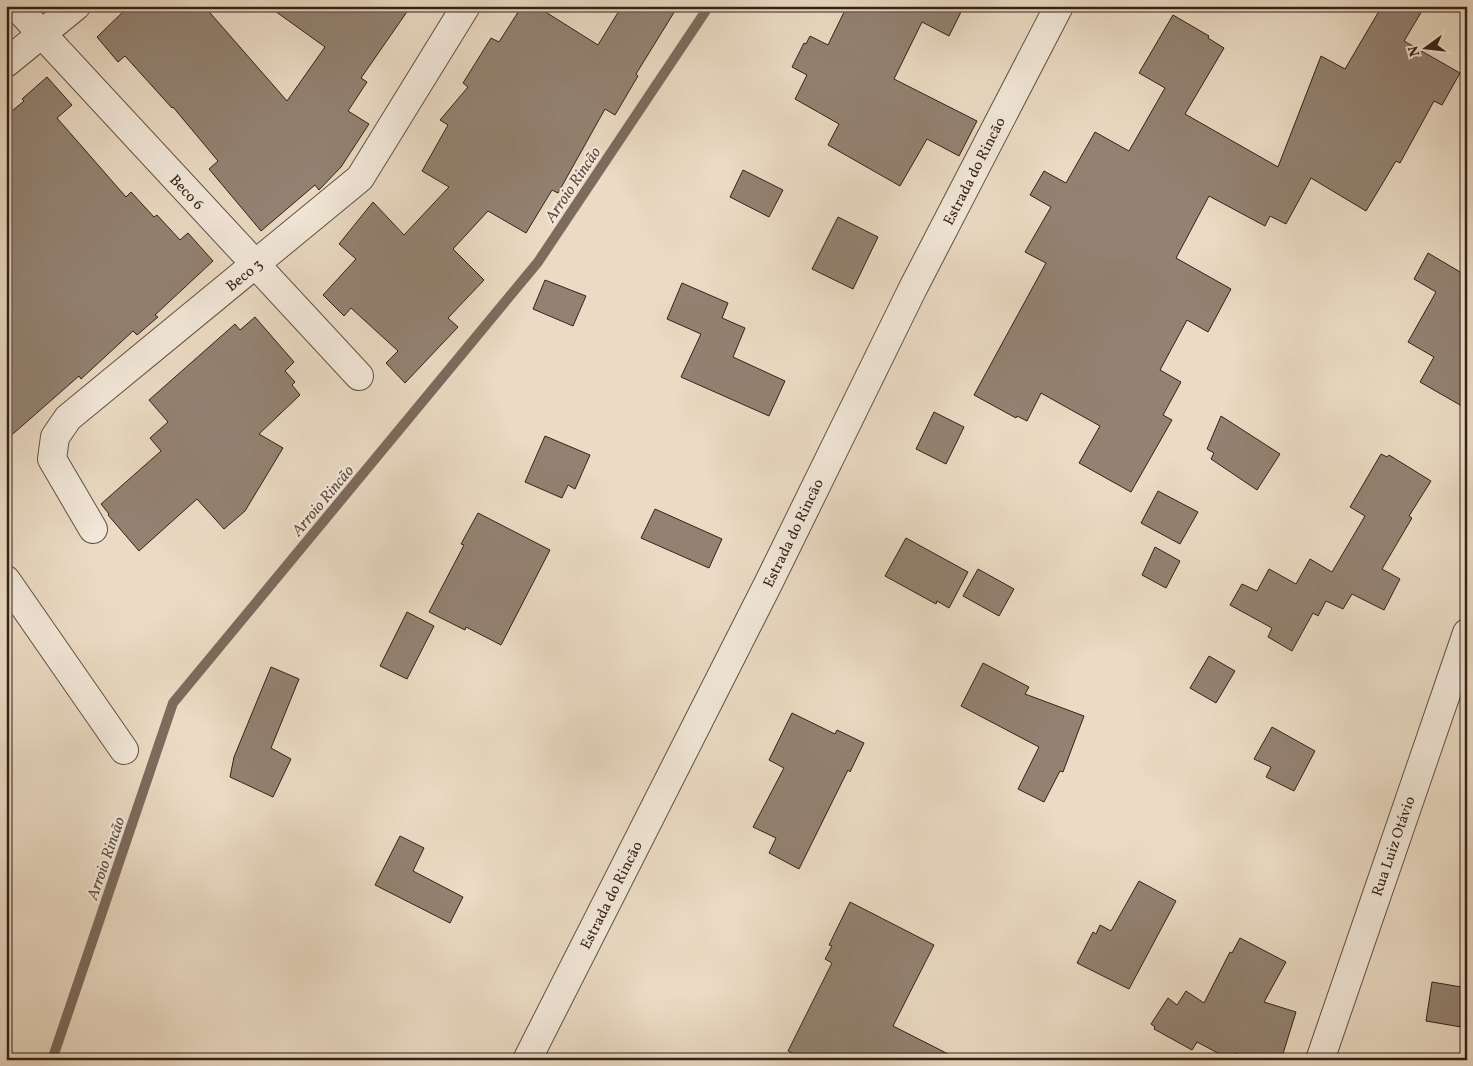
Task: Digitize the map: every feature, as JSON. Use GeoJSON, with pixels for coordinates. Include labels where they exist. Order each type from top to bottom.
{"type":"FeatureCollection","features":[{"type":"Feature","properties":{"kind":"street","name":"Beco 6"},"geometry":{"type":"LineString","coordinates":[[16,6],[359,376]]}},
{"type":"Feature","properties":{"kind":"street"},"geometry":{"type":"LineString","coordinates":[[6,63],[76,6]]}},
{"type":"Feature","properties":{"kind":"street","name":"Beco 3"},"geometry":{"type":"LineString","coordinates":[[93,529],[52,459],[55,437],[68,418],[360,178],[466,6]]}},
{"type":"Feature","properties":{"kind":"street","name":"Estrada do Rincão"},"geometry":{"type":"LineString","coordinates":[[527,1060],[769,582],[913,288],[1059,6]]}},
{"type":"Feature","properties":{"kind":"street"},"geometry":{"type":"LineString","coordinates":[[6,580],[124,750]]}},
{"type":"Feature","properties":{"kind":"street","name":"Rua Luiz Otávio"},"geometry":{"type":"LineString","coordinates":[[1320,1060],[1467,633]]}},
{"type":"Feature","properties":{"kind":"building"},"geometry":{"type":"Polygon","coordinates":[[[129,6],[204,6],[287,101],[325,47],[268,6],[411,6],[361,78],[367,82],[348,111],[369,124],[341,167],[319,190],[315,185],[261,231],[209,169],[218,161],[173,107],[125,56],[118,62],[97,37],[129,6]]]}},
{"type":"Feature","properties":{"kind":"building"},"geometry":{"type":"Polygon","coordinates":[[[522,6],[536,6],[598,45],[622,6],[678,6],[636,74],[638,76],[615,115],[605,109],[558,193],[552,190],[526,233],[488,211],[453,249],[484,280],[448,318],[458,327],[405,383],[386,363],[398,351],[351,308],[344,316],[323,295],[356,259],[339,244],[373,202],[404,235],[449,187],[422,171],[448,125],[440,120],[468,87],[463,83],[491,38],[499,42],[522,6]]]}},
{"type":"Feature","properties":{"kind":"building"},"geometry":{"type":"Polygon","coordinates":[[[847,6],[964,6],[949,36],[922,22],[894,79],[977,121],[959,156],[927,139],[900,186],[828,145],[839,124],[795,99],[807,75],[792,67],[804,43],[806,44],[810,36],[828,45],[847,6]]]}},
{"type":"Feature","properties":{"kind":"building"},"geometry":{"type":"Polygon","coordinates":[[[1382,6],[1425,6],[1404,41],[1460,73],[1442,105],[1434,101],[1400,163],[1396,161],[1366,211],[1311,178],[1286,224],[1270,216],[1265,226],[1209,196],[1176,258],[1231,289],[1208,332],[1187,320],[1160,370],[1181,382],[1163,415],[1172,420],[1131,492],[1079,463],[1100,426],[1041,393],[1027,421],[1017,416],[1016,418],[974,395],[1046,263],[1025,252],[1051,207],[1030,195],[1044,171],[1066,183],[1095,132],[1129,151],[1165,88],[1139,73],[1173,15],[1209,36],[1208,38],[1224,48],[1185,114],[1278,167],[1321,56],[1345,69],[1382,6]]]}},
{"type":"Feature","properties":{"kind":"building"},"geometry":{"type":"Polygon","coordinates":[[[47,77],[72,105],[57,118],[126,197],[131,192],[154,217],[157,215],[180,240],[188,233],[213,261],[155,315],[158,317],[137,335],[133,331],[81,379],[79,376],[6,440],[6,116],[24,101],[22,99],[47,77]]]}},
{"type":"Feature","properties":{"kind":"building"},"geometry":{"type":"Polygon","coordinates":[[[743,170],[783,190],[769,217],[730,197],[743,170]]]}},
{"type":"Feature","properties":{"kind":"building"},"geometry":{"type":"Polygon","coordinates":[[[838,217],[878,237],[853,289],[812,269],[838,217]]]}},
{"type":"Feature","properties":{"kind":"building"},"geometry":{"type":"Polygon","coordinates":[[[1428,253],[1467,276],[1467,409],[1420,382],[1434,357],[1408,342],[1436,292],[1414,279],[1428,253]]]}},
{"type":"Feature","properties":{"kind":"building"},"geometry":{"type":"Polygon","coordinates":[[[545,280],[586,296],[573,326],[533,309],[545,280]]]}},
{"type":"Feature","properties":{"kind":"building"},"geometry":{"type":"Polygon","coordinates":[[[682,283],[728,303],[722,318],[745,328],[733,357],[785,381],[769,416],[681,377],[701,334],[667,319],[682,283]]]}},
{"type":"Feature","properties":{"kind":"building"},"geometry":{"type":"Polygon","coordinates":[[[255,317],[294,362],[285,371],[295,382],[292,385],[300,395],[259,434],[283,448],[245,511],[224,529],[197,499],[139,551],[101,504],[161,451],[150,438],[168,422],[149,400],[235,324],[240,330],[255,317]]]}},
{"type":"Feature","properties":{"kind":"building"},"geometry":{"type":"Polygon","coordinates":[[[934,412],[964,427],[946,464],[916,449],[934,412]]]}},
{"type":"Feature","properties":{"kind":"building"},"geometry":{"type":"Polygon","coordinates":[[[1221,416],[1280,454],[1257,490],[1211,459],[1214,453],[1207,449],[1221,416]]]}},
{"type":"Feature","properties":{"kind":"building"},"geometry":{"type":"Polygon","coordinates":[[[545,436],[590,455],[575,489],[568,485],[562,498],[525,482],[545,436]]]}},
{"type":"Feature","properties":{"kind":"building"},"geometry":{"type":"Polygon","coordinates":[[[1381,454],[1387,457],[1389,455],[1431,481],[1409,516],[1412,518],[1382,569],[1400,579],[1384,610],[1352,594],[1343,609],[1326,601],[1318,616],[1313,613],[1292,651],[1268,637],[1272,628],[1230,605],[1242,584],[1257,591],[1269,569],[1296,584],[1310,559],[1332,572],[1365,516],[1350,507],[1381,454]]]}},
{"type":"Feature","properties":{"kind":"building"},"geometry":{"type":"Polygon","coordinates":[[[1158,491],[1198,512],[1180,544],[1141,523],[1158,491]]]}},
{"type":"Feature","properties":{"kind":"building"},"geometry":{"type":"Polygon","coordinates":[[[655,509],[722,539],[709,568],[641,538],[655,509]]]}},
{"type":"Feature","properties":{"kind":"building"},"geometry":{"type":"Polygon","coordinates":[[[478,513],[550,550],[501,645],[466,627],[465,630],[429,612],[464,545],[461,544],[478,513]]]}},
{"type":"Feature","properties":{"kind":"building"},"geometry":{"type":"Polygon","coordinates":[[[906,538],[968,572],[949,608],[937,601],[936,604],[885,576],[906,538]]]}},
{"type":"Feature","properties":{"kind":"building"},"geometry":{"type":"Polygon","coordinates":[[[1155,547],[1180,561],[1166,588],[1142,575],[1155,547]]]}},
{"type":"Feature","properties":{"kind":"building"},"geometry":{"type":"Polygon","coordinates":[[[978,569],[1014,589],[999,616],[963,596],[978,569]]]}},
{"type":"Feature","properties":{"kind":"building"},"geometry":{"type":"Polygon","coordinates":[[[407,612],[434,626],[407,679],[380,666],[407,612]]]}},
{"type":"Feature","properties":{"kind":"building"},"geometry":{"type":"Polygon","coordinates":[[[1209,656],[1235,671],[1216,703],[1190,688],[1209,656]]]}},
{"type":"Feature","properties":{"kind":"building"},"geometry":{"type":"Polygon","coordinates":[[[983,663],[1029,687],[1025,694],[1084,716],[1063,772],[1060,771],[1044,802],[1018,789],[1039,747],[961,706],[983,663]]]}},
{"type":"Feature","properties":{"kind":"building"},"geometry":{"type":"Polygon","coordinates":[[[271,667],[299,679],[271,748],[291,759],[273,797],[230,777],[234,757],[271,667]]]}},
{"type":"Feature","properties":{"kind":"building"},"geometry":{"type":"Polygon","coordinates":[[[792,713],[835,734],[837,730],[864,743],[850,772],[848,770],[799,869],[769,853],[776,838],[753,827],[784,768],[769,760],[792,713]]]}},
{"type":"Feature","properties":{"kind":"building"},"geometry":{"type":"Polygon","coordinates":[[[1272,727],[1315,751],[1294,791],[1266,777],[1271,767],[1254,759],[1272,727]]]}},
{"type":"Feature","properties":{"kind":"building"},"geometry":{"type":"Polygon","coordinates":[[[400,836],[424,848],[413,871],[463,897],[450,923],[375,885],[400,836]]]}},
{"type":"Feature","properties":{"kind":"building"},"geometry":{"type":"Polygon","coordinates":[[[1139,881],[1176,901],[1129,989],[1077,963],[1093,932],[1096,934],[1100,925],[1111,931],[1139,881]]]}},
{"type":"Feature","properties":{"kind":"building"},"geometry":{"type":"Polygon","coordinates":[[[850,902],[934,945],[893,1026],[960,1060],[805,1060],[788,1051],[832,963],[825,959],[832,946],[829,945],[850,902]]]}},
{"type":"Feature","properties":{"kind":"building"},"geometry":{"type":"Polygon","coordinates":[[[1240,938],[1286,962],[1264,1002],[1296,1012],[1281,1060],[1255,1060],[1235,1053],[1231,1060],[1197,1042],[1192,1050],[1154,1029],[1155,1027],[1151,1024],[1168,998],[1177,1005],[1186,991],[1204,1003],[1230,952],[1232,953],[1240,938]]]}},
{"type":"Feature","properties":{"kind":"building"},"geometry":{"type":"Polygon","coordinates":[[[1432,982],[1467,988],[1467,1028],[1426,1021],[1432,982]]]}},
{"type":"Feature","properties":{"kind":"waterway","name":"Arroio Rincão"},"geometry":{"type":"LineString","coordinates":[[52,1060],[173,703],[538,262],[709,6]]}}]}
